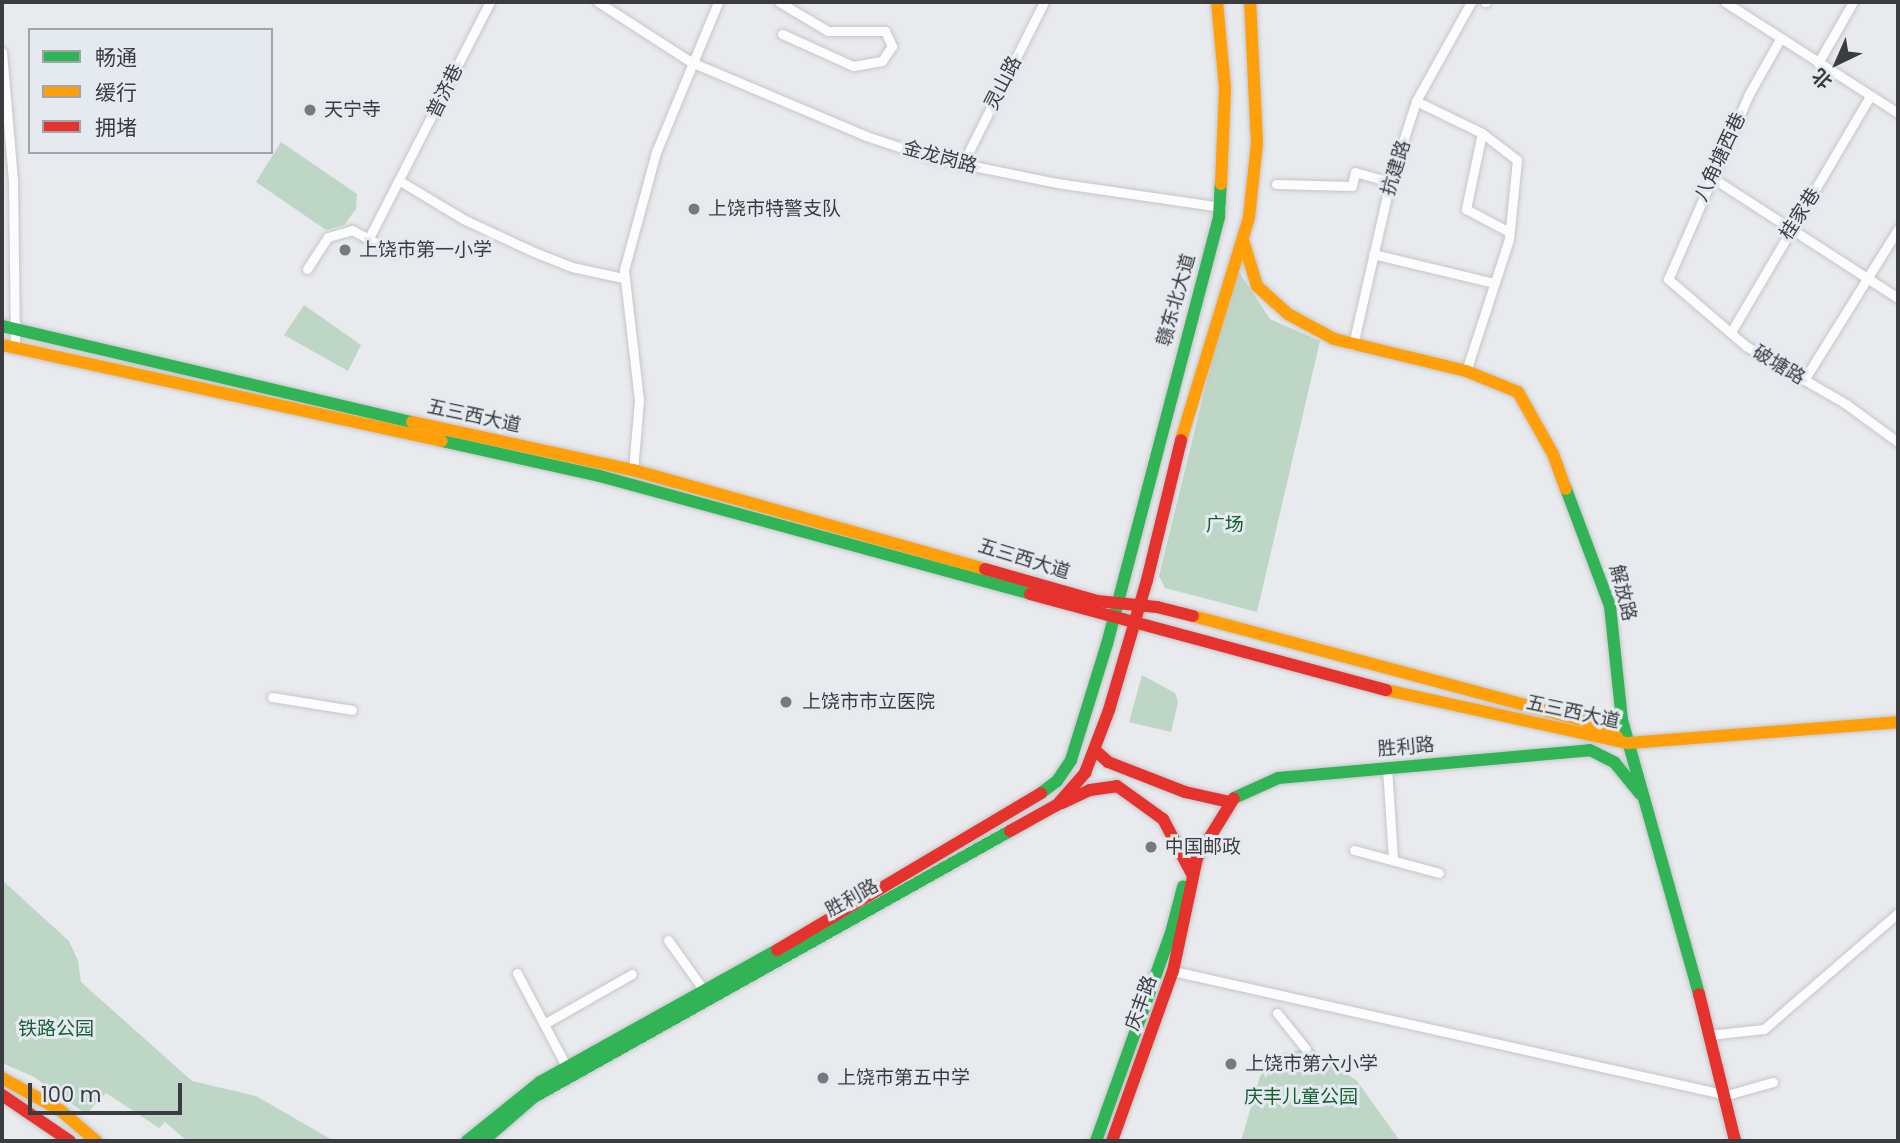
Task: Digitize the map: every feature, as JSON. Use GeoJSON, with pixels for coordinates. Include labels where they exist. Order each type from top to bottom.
{"type":"FeatureCollection","features":[{"type":"Feature","properties":{"kind":"main road","name":"赣东北大道"},"geometry":{"type":"LineString","coordinates":[[1117,602],[1220,206],[1226,89],[1217,2]]}},
{"type":"Feature","properties":{"kind":"main road","name":"胜利路"},"geometry":{"type":"LineString","coordinates":[[483,1141],[534,1097],[1057,805],[1097,752],[1139,606],[1192,394],[1242,239],[1255,180],[1257,143],[1250,2]]}},
{"type":"Feature","properties":{"kind":"main road","name":"解放路"},"geometry":{"type":"LineString","coordinates":[[1242,239],[1248,268],[1272,301],[1307,326],[1353,345],[1466,371],[1518,392],[1553,454],[1610,606],[1628,743],[1727,1095],[1735,1141]]}},
{"type":"Feature","properties":{"kind":"main road","name":"五三西大道"},"geometry":{"type":"LineString","coordinates":[[2,326],[218,379],[633,470],[1097,601],[1139,606],[1588,722],[1628,743]]}},
{"type":"Feature","properties":{"kind":"main road","name":"五三西大道"},"geometry":{"type":"LineString","coordinates":[[8,346],[600,476],[1316,673],[1628,743]]}},
{"type":"Feature","properties":{"kind":"main road","name":"胜利路"},"geometry":{"type":"LineString","coordinates":[[467,1141],[522,1094],[566,1066],[902,879],[1057,781],[1080,741],[1117,602]]}},
{"type":"Feature","properties":{"kind":"main road"},"geometry":{"type":"LineString","coordinates":[[1628,743],[1898,722]]}},
{"type":"Feature","properties":{"kind":"main road","name":"胜利路"},"geometry":{"type":"LineString","coordinates":[[1191,871],[1208,833],[1229,802],[1259,781],[1590,751],[1615,763],[1645,800]]}},
{"type":"Feature","properties":{"kind":"main road"},"geometry":{"type":"LineString","coordinates":[[1097,752],[1108,762],[1185,792],[1229,802]]}},
{"type":"Feature","properties":{"kind":"main road"},"geometry":{"type":"LineString","coordinates":[[1057,805],[1090,790],[1117,786],[1163,820],[1180,842],[1191,871],[1096,1141]]}},
{"type":"Feature","properties":{"kind":"main road","name":"庆丰路"},"geometry":{"type":"LineString","coordinates":[[1112,1141],[1173,971],[1191,871]]}},
{"type":"Feature","properties":{"kind":"main road"},"geometry":{"type":"LineString","coordinates":[[2,1078],[60,1110],[96,1141]]}},
{"type":"Feature","properties":{"kind":"main road"},"geometry":{"type":"LineString","coordinates":[[2,1096],[52,1125],[70,1141]]}},
{"type":"Feature","properties":{"kind":"street","name":"普济巷"},"geometry":{"type":"LineString","coordinates":[[369,237],[400,181],[489,2]]}},
{"type":"Feature","properties":{"kind":"street","name":"金龙岗路"},"geometry":{"type":"LineString","coordinates":[[598,2],[691,62],[866,136],[962,165],[1220,206]]}},
{"type":"Feature","properties":{"kind":"street"},"geometry":{"type":"LineString","coordinates":[[633,470],[639,400],[623,278],[656,152],[718,2]]}},
{"type":"Feature","properties":{"kind":"street"},"geometry":{"type":"LineString","coordinates":[[779,2],[828,31],[885,31],[892,46],[882,61],[853,66],[782,34]]}},
{"type":"Feature","properties":{"kind":"street","name":"灵山路"},"geometry":{"type":"LineString","coordinates":[[962,165],[1044,2]]}},
{"type":"Feature","properties":{"kind":"street","name":"抗建路"},"geometry":{"type":"LineString","coordinates":[[1353,345],[1390,182],[1416,101],[1471,2]]}},
{"type":"Feature","properties":{"kind":"street"},"geometry":{"type":"LineString","coordinates":[[1725,2],[1898,113]]}},
{"type":"Feature","properties":{"kind":"street"},"geometry":{"type":"LineString","coordinates":[[1818,63],[1853,2]]}},
{"type":"Feature","properties":{"kind":"street","name":"八角塘西巷"},"geometry":{"type":"LineString","coordinates":[[1668,279],[1711,177],[1780,39]]}},
{"type":"Feature","properties":{"kind":"street"},"geometry":{"type":"LineString","coordinates":[[2,52],[13,180],[16,328],[8,346]]}},
{"type":"Feature","properties":{"kind":"street","name":"桂家巷"},"geometry":{"type":"LineString","coordinates":[[1731,332],[1870,96]]}},
{"type":"Feature","properties":{"kind":"street"},"geometry":{"type":"LineString","coordinates":[[1416,101],[1482,133],[1517,160],[1509,232],[1466,371]]}},
{"type":"Feature","properties":{"kind":"street"},"geometry":{"type":"LineString","coordinates":[[1482,133],[1466,209],[1509,232]]}},
{"type":"Feature","properties":{"kind":"street"},"geometry":{"type":"LineString","coordinates":[[1276,184],[1352,186],[1355,172],[1390,182]]}},
{"type":"Feature","properties":{"kind":"street"},"geometry":{"type":"LineString","coordinates":[[1711,177],[1898,298]]}},
{"type":"Feature","properties":{"kind":"street"},"geometry":{"type":"LineString","coordinates":[[400,181],[463,219],[534,252],[572,267],[623,278]]}},
{"type":"Feature","properties":{"kind":"street"},"geometry":{"type":"LineString","coordinates":[[1804,380],[1898,229]]}},
{"type":"Feature","properties":{"kind":"street"},"geometry":{"type":"LineString","coordinates":[[307,269],[328,237],[352,230],[393,252]]}},
{"type":"Feature","properties":{"kind":"street"},"geometry":{"type":"LineString","coordinates":[[1373,254],[1494,283]]}},
{"type":"Feature","properties":{"kind":"street","name":"破塘路"},"geometry":{"type":"LineString","coordinates":[[1668,279],[1731,332],[1898,442]]}},
{"type":"Feature","properties":{"kind":"street"},"geometry":{"type":"LineString","coordinates":[[272,697],[352,710]]}},
{"type":"Feature","properties":{"kind":"street"},"geometry":{"type":"LineString","coordinates":[[1387,768],[1393,858]]}},
{"type":"Feature","properties":{"kind":"street"},"geometry":{"type":"LineString","coordinates":[[1354,850],[1393,858],[1439,873]]}},
{"type":"Feature","properties":{"kind":"street"},"geometry":{"type":"LineString","coordinates":[[1709,1035],[1764,1029],[1898,914]]}},
{"type":"Feature","properties":{"kind":"street"},"geometry":{"type":"LineString","coordinates":[[668,940],[703,989]]}},
{"type":"Feature","properties":{"kind":"street"},"geometry":{"type":"LineString","coordinates":[[1173,971],[1727,1095],[1773,1082]]}},
{"type":"Feature","properties":{"kind":"street"},"geometry":{"type":"LineString","coordinates":[[517,973],[566,1066]]}},
{"type":"Feature","properties":{"kind":"street"},"geometry":{"type":"LineString","coordinates":[[544,1024],[632,974]]}},
{"type":"Feature","properties":{"kind":"street"},"geometry":{"type":"LineString","coordinates":[[1277,1013],[1306,1049]]}},
{"type":"Feature","properties":{"kind":"green space"},"geometry":{"type":"Polygon","coordinates":[[[281,142],[357,194],[356,209],[344,225],[326,230],[256,182],[281,142]]]}},
{"type":"Feature","properties":{"kind":"green space","name":"广场"},"geometry":{"type":"Polygon","coordinates":[[[1235,266],[1270,319],[1320,341],[1257,612],[1165,588],[1159,576],[1235,266]]]}},
{"type":"Feature","properties":{"kind":"green space"},"geometry":{"type":"Polygon","coordinates":[[[304,305],[361,345],[348,371],[284,335],[304,305]]]}},
{"type":"Feature","properties":{"kind":"green space"},"geometry":{"type":"Polygon","coordinates":[[[1142,675],[1175,693],[1178,702],[1171,732],[1129,722],[1142,675]]]}},
{"type":"Feature","properties":{"kind":"green space","name":"铁路公园"},"geometry":{"type":"Polygon","coordinates":[[[2,880],[69,941],[78,961],[81,982],[192,1081],[256,1096],[334,1141],[187,1141],[165,1122],[159,1128],[106,1093],[86,1114],[34,1077],[2,1063],[2,880]]]}},
{"type":"Feature","properties":{"kind":"green space","name":"庆丰儿童公园"},"geometry":{"type":"Polygon","coordinates":[[[1312,1048],[1357,1081],[1400,1141],[1241,1141],[1260,1076],[1281,1053],[1312,1048]]]}},
{"type":"Feature","properties":{"kind":"traffic: fast"},"geometry":{"type":"LineString","coordinates":[[1041,793],[1057,781],[1071,760],[1107,644],[1219,217],[1221,184]]}},
{"type":"Feature","properties":{"kind":"traffic: fast"},"geometry":{"type":"LineString","coordinates":[[2,326],[412,422]]}},
{"type":"Feature","properties":{"kind":"traffic: fast"},"geometry":{"type":"LineString","coordinates":[[442,441],[600,476],[1030,594]]}},
{"type":"Feature","properties":{"kind":"traffic: fast"},"geometry":{"type":"LineString","coordinates":[[1566,489],[1610,606],[1622,720],[1699,994]]}},
{"type":"Feature","properties":{"kind":"traffic: fast"},"geometry":{"type":"LineString","coordinates":[[1234,798],[1278,778],[1590,750],[1615,763],[1640,794]]}},
{"type":"Feature","properties":{"kind":"traffic: fast"},"geometry":{"type":"LineString","coordinates":[[483,1141],[534,1097],[1010,831]]}},
{"type":"Feature","properties":{"kind":"traffic: fast"},"geometry":{"type":"LineString","coordinates":[[1096,1141],[1171,933],[1183,887]]}},
{"type":"Feature","properties":{"kind":"traffic: fast"},"geometry":{"type":"LineString","coordinates":[[467,1141],[540,1082],[777,950]]}},
{"type":"Feature","properties":{"kind":"traffic: slow"},"geometry":{"type":"LineString","coordinates":[[1217,2],[1225,89],[1221,184]]}},
{"type":"Feature","properties":{"kind":"traffic: slow"},"geometry":{"type":"LineString","coordinates":[[1181,440],[1249,217],[1257,143],[1250,2]]}},
{"type":"Feature","properties":{"kind":"traffic: slow"},"geometry":{"type":"LineString","coordinates":[[1243,240],[1257,286],[1288,314],[1334,339],[1466,371],[1518,392],[1553,454],[1566,489]]}},
{"type":"Feature","properties":{"kind":"traffic: slow"},"geometry":{"type":"LineString","coordinates":[[2,345],[442,441]]}},
{"type":"Feature","properties":{"kind":"traffic: slow"},"geometry":{"type":"LineString","coordinates":[[412,422],[633,470],[985,569]]}},
{"type":"Feature","properties":{"kind":"traffic: slow"},"geometry":{"type":"LineString","coordinates":[[1193,616],[1588,722],[1617,737]]}},
{"type":"Feature","properties":{"kind":"traffic: slow"},"geometry":{"type":"LineString","coordinates":[[1386,690],[1628,743],[1898,722]]}},
{"type":"Feature","properties":{"kind":"traffic: slow"},"geometry":{"type":"LineString","coordinates":[[2,1078],[60,1110],[96,1141]]}},
{"type":"Feature","properties":{"kind":"traffic: jam"},"geometry":{"type":"LineString","coordinates":[[1010,831],[1057,805],[1085,773],[1109,710],[1147,580],[1181,440]]}},
{"type":"Feature","properties":{"kind":"traffic: jam"},"geometry":{"type":"LineString","coordinates":[[985,569],[1097,601],[1157,607],[1193,616]]}},
{"type":"Feature","properties":{"kind":"traffic: jam"},"geometry":{"type":"LineString","coordinates":[[1030,594],[1386,690]]}},
{"type":"Feature","properties":{"kind":"traffic: jam"},"geometry":{"type":"LineString","coordinates":[[1097,752],[1108,762],[1185,792],[1229,802]]}},
{"type":"Feature","properties":{"kind":"traffic: jam"},"geometry":{"type":"LineString","coordinates":[[1062,803],[1090,790],[1117,786],[1163,819],[1192,874]]}},
{"type":"Feature","properties":{"kind":"traffic: jam"},"geometry":{"type":"LineString","coordinates":[[777,950],[1041,793]]}},
{"type":"Feature","properties":{"kind":"traffic: jam"},"geometry":{"type":"LineString","coordinates":[[1112,1141],[1173,971],[1197,858],[1234,798]]}},
{"type":"Feature","properties":{"kind":"traffic: jam"},"geometry":{"type":"LineString","coordinates":[[1699,994],[1735,1141]]}},
{"type":"Feature","properties":{"kind":"traffic: jam"},"geometry":{"type":"LineString","coordinates":[[2,1095],[70,1141]]}},
{"type":"Feature","properties":{"kind":"place","name":"天宁寺"},"geometry":{"type":"Point","coordinates":[310,110]}},
{"type":"Feature","properties":{"kind":"place","name":"上饶市特警支队"},"geometry":{"type":"Point","coordinates":[694,209]}},
{"type":"Feature","properties":{"kind":"place","name":"上饶市第一小学"},"geometry":{"type":"Point","coordinates":[345,250]}},
{"type":"Feature","properties":{"kind":"place","name":"上饶市市立医院"},"geometry":{"type":"Point","coordinates":[786,702]}},
{"type":"Feature","properties":{"kind":"place","name":"中国邮政"},"geometry":{"type":"Point","coordinates":[1151,847]}},
{"type":"Feature","properties":{"kind":"place","name":"上饶市第六小学"},"geometry":{"type":"Point","coordinates":[1231,1064]}},
{"type":"Feature","properties":{"kind":"place","name":"上饶市第五中学"},"geometry":{"type":"Point","coordinates":[823,1078]}}]}
